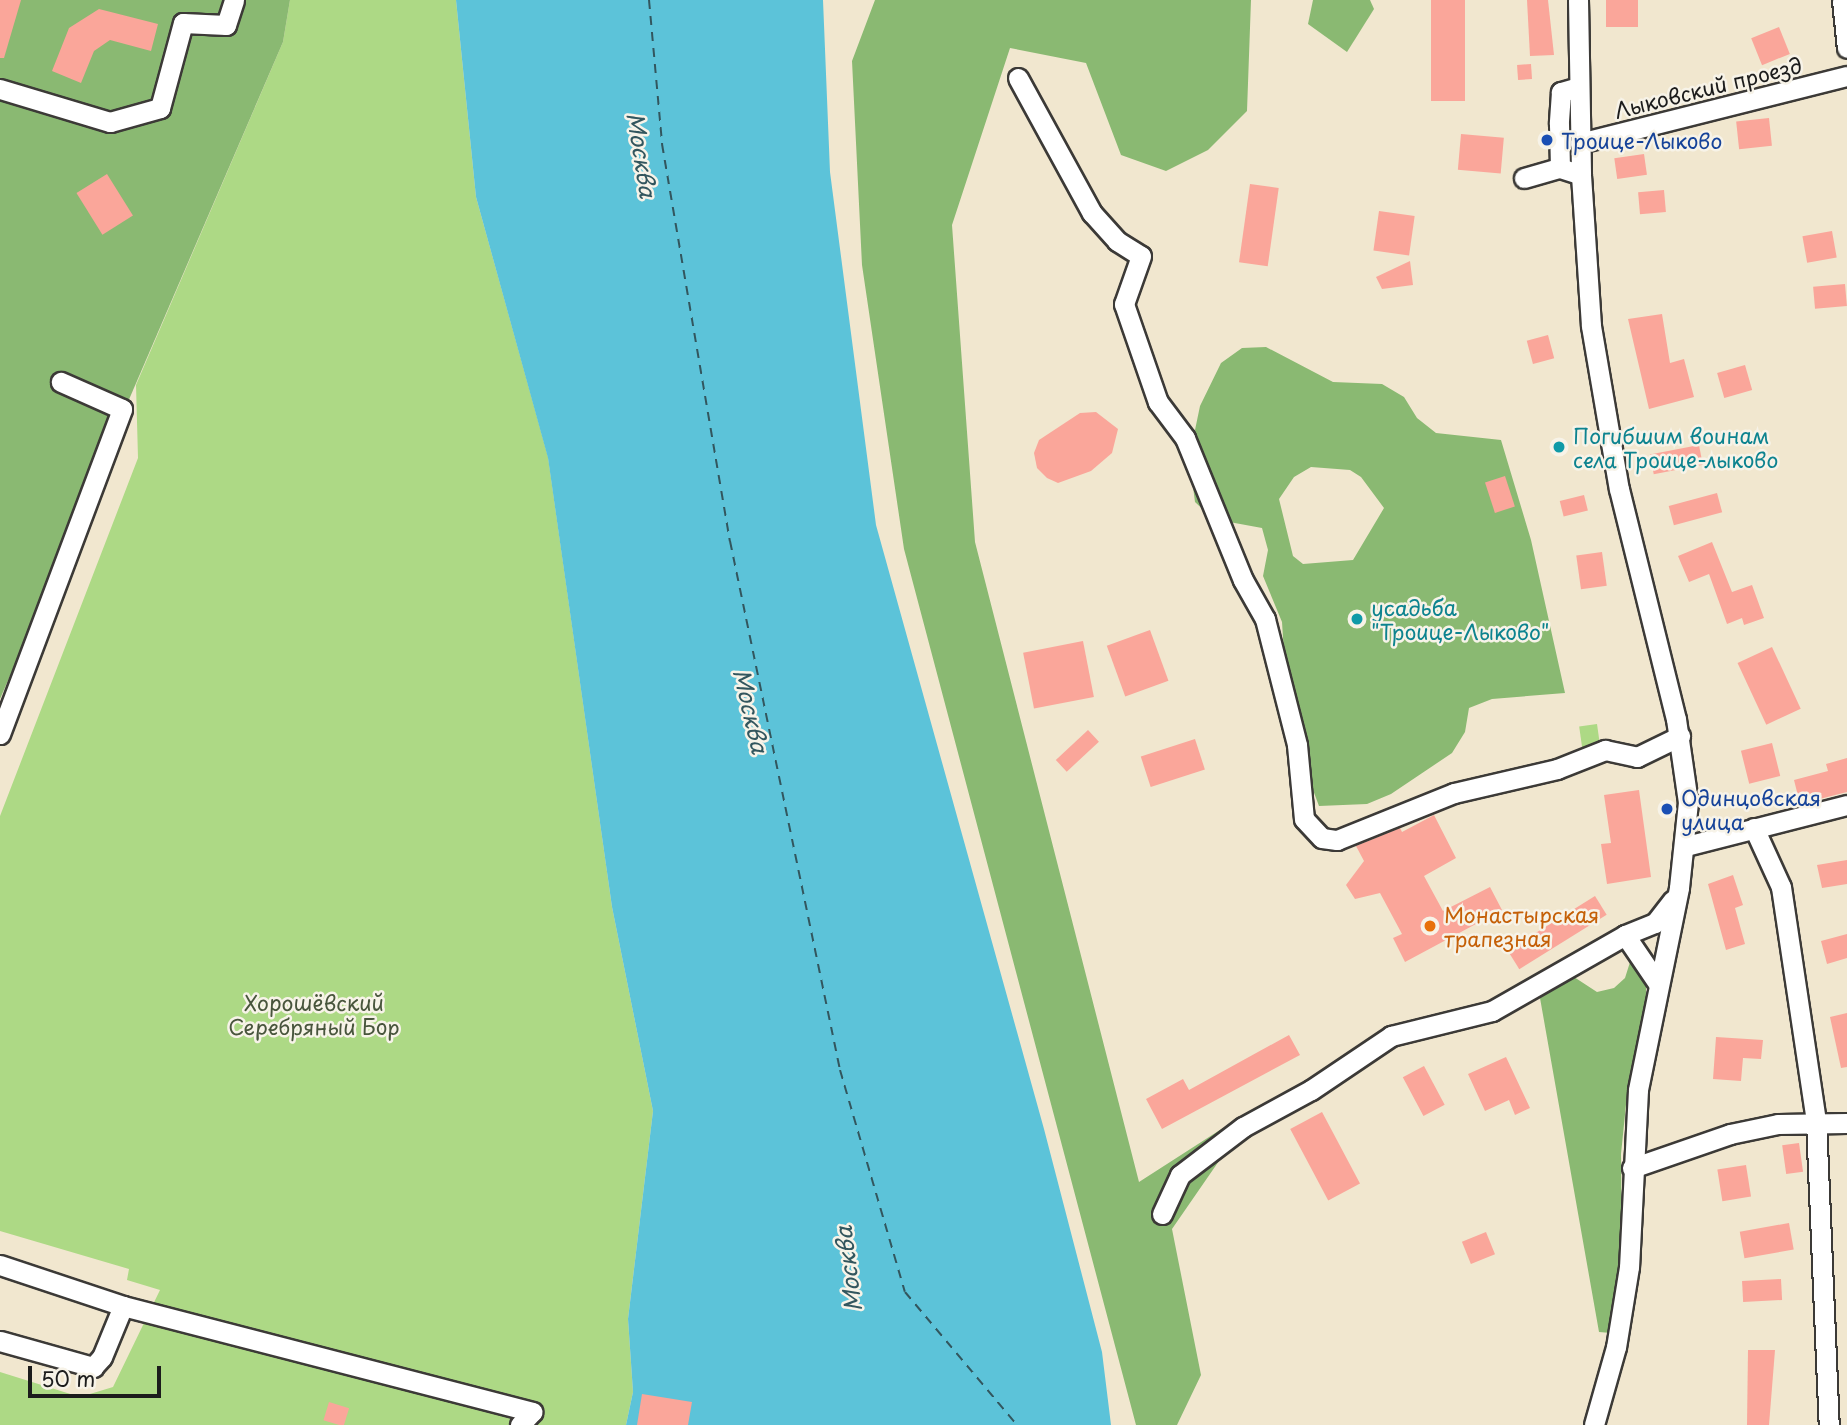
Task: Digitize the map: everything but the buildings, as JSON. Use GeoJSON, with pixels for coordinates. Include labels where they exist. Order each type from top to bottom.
{"type":"FeatureCollection","features":[{"type":"Feature","properties":{"kind":"street"},"geometry":{"type":"LineString","coordinates":[[0,89],[110,122],[160,108],[183,23],[226,25],[234,0]]}},
{"type":"Feature","properties":{"kind":"street"},"geometry":{"type":"LineString","coordinates":[[1578,0],[1581,175],[1598,374],[1640,583],[1679,736],[1688,802],[1686,846],[1679,888],[1638,1090],[1629,1267],[1616,1347],[1594,1425]]}},
{"type":"Feature","properties":{"kind":"street"},"geometry":{"type":"LineString","coordinates":[[1842,0],[1847,48]]}},
{"type":"Feature","properties":{"kind":"street","name":"Лыковский проезд"},"geometry":{"type":"LineString","coordinates":[[1580,143],[1847,76]]}},
{"type":"Feature","properties":{"kind":"street"},"geometry":{"type":"LineString","coordinates":[[1018,78],[1092,213],[1117,242],[1141,256],[1124,304],[1158,402],[1185,438],[1243,580],[1265,620],[1297,745],[1304,820],[1322,838],[1337,840],[1454,793],[1557,769],[1605,750],[1637,757],[1679,736]]}},
{"type":"Feature","properties":{"kind":"street"},"geometry":{"type":"LineString","coordinates":[[1560,168],[1562,92],[1578,88]]}},
{"type":"Feature","properties":{"kind":"street"},"geometry":{"type":"LineString","coordinates":[[1524,178],[1560,168],[1581,175]]}},
{"type":"Feature","properties":{"kind":"street"},"geometry":{"type":"LineString","coordinates":[[0,734],[122,410],[61,382]]}},
{"type":"Feature","properties":{"kind":"street"},"geometry":{"type":"LineString","coordinates":[[1686,846],[1847,805]]}},
{"type":"Feature","properties":{"kind":"street"},"geometry":{"type":"LineString","coordinates":[[1754,828],[1781,887],[1815,1121],[1829,1425]]}},
{"type":"Feature","properties":{"kind":"street"},"geometry":{"type":"LineString","coordinates":[[1162,1214],[1180,1175],[1243,1127],[1311,1090],[1391,1036],[1492,1012],[1625,935],[1656,923],[1679,888]]}},
{"type":"Feature","properties":{"kind":"street"},"geometry":{"type":"LineString","coordinates":[[1625,935],[1659,985]]}},
{"type":"Feature","properties":{"kind":"street"},"geometry":{"type":"LineString","coordinates":[[1632,1168],[1730,1134],[1815,1121],[1847,1124]]}},
{"type":"Feature","properties":{"kind":"street"},"geometry":{"type":"LineString","coordinates":[[0,1265],[123,1306],[533,1412],[520,1425]]}},
{"type":"Feature","properties":{"kind":"street"},"geometry":{"type":"LineString","coordinates":[[0,1341],[93,1367],[102,1357],[123,1306]]}},
{"type":"Feature","properties":{"kind":"green space"},"geometry":{"type":"Polygon","coordinates":[[[0,0],[290,0],[283,42],[0,699],[0,0]]]}},
{"type":"Feature","properties":{"kind":"green space","name":"Хорошёвский Серебряный Бор"},"geometry":{"type":"Polygon","coordinates":[[[290,0],[456,0],[476,197],[548,457],[612,907],[653,1111],[628,1319],[633,1392],[626,1425],[0,1425],[0,1372],[80,1397],[113,1387],[160,1290],[127,1280],[129,1269],[0,1231],[0,816],[138,458],[136,385],[283,42],[290,0]]]}},
{"type":"Feature","properties":{"kind":"green space"},"geometry":{"type":"Polygon","coordinates":[[[875,0],[1251,0],[1247,111],[1208,150],[1166,171],[1121,155],[1086,63],[1010,48],[952,225],[975,542],[1139,1182],[1223,1128],[1230,1145],[1172,1229],[1201,1375],[1177,1425],[1136,1425],[904,549],[862,265],[852,61],[875,0]]]}},
{"type":"Feature","properties":{"kind":"green space"},"geometry":{"type":"Polygon","coordinates":[[[1313,0],[1370,0],[1374,9],[1347,52],[1308,24],[1313,0]]]}},
{"type":"Feature","properties":{"kind":"green space"},"geometry":{"type":"Polygon","coordinates":[[[1266,347],[1333,382],[1382,384],[1404,397],[1417,418],[1436,433],[1501,440],[1531,540],[1565,693],[1492,699],[1469,708],[1465,732],[1452,753],[1391,794],[1367,804],[1319,806],[1310,782],[1306,738],[1287,700],[1282,622],[1263,576],[1268,550],[1262,528],[1213,519],[1195,502],[1192,479],[1201,454],[1195,430],[1200,406],[1221,363],[1242,348],[1266,347]],[[1311,467],[1294,477],[1279,499],[1293,556],[1303,564],[1353,560],[1384,508],[1361,477],[1350,470],[1311,467]]]}},
{"type":"Feature","properties":{"kind":"green space"},"geometry":{"type":"Polygon","coordinates":[[[1597,724],[1600,745],[1582,747],[1579,727],[1597,724]]]}},
{"type":"Feature","properties":{"kind":"green space"},"geometry":{"type":"Polygon","coordinates":[[[1631,959],[1646,975],[1646,1009],[1628,1085],[1621,1154],[1622,1255],[1611,1333],[1599,1332],[1540,998],[1574,977],[1597,992],[1614,988],[1625,978],[1631,959]]]}},
{"type":"Feature","properties":{"kind":"water","name":"Москва"},"geometry":{"type":"Polygon","coordinates":[[[456,0],[823,0],[830,172],[876,525],[1044,1129],[1102,1352],[1111,1425],[626,1425],[633,1392],[628,1319],[653,1111],[612,907],[548,458],[476,197],[456,0]]]}},
{"type":"Feature","properties":{"kind":"ferry route"},"geometry":{"type":"LineString","coordinates":[[649,0],[662,144],[730,541],[840,1070],[905,1292],[1017,1425]]}},
{"type":"Feature","properties":{"kind":"place","name":"Троице-Лыково"},"geometry":{"type":"Point","coordinates":[1547,140]}},
{"type":"Feature","properties":{"kind":"place","name":"Погибшим воинам села Троице-лыково"},"geometry":{"type":"Point","coordinates":[1559,447]}},
{"type":"Feature","properties":{"kind":"place","name":"усадьба \"Троице-Лыково\""},"geometry":{"type":"Point","coordinates":[1357,619]}},
{"type":"Feature","properties":{"kind":"place","name":"Одинцовская улица"},"geometry":{"type":"Point","coordinates":[1667,809]}},
{"type":"Feature","properties":{"kind":"place","name":"Монастырская трапезная"},"geometry":{"type":"Point","coordinates":[1430,926]}}]}
